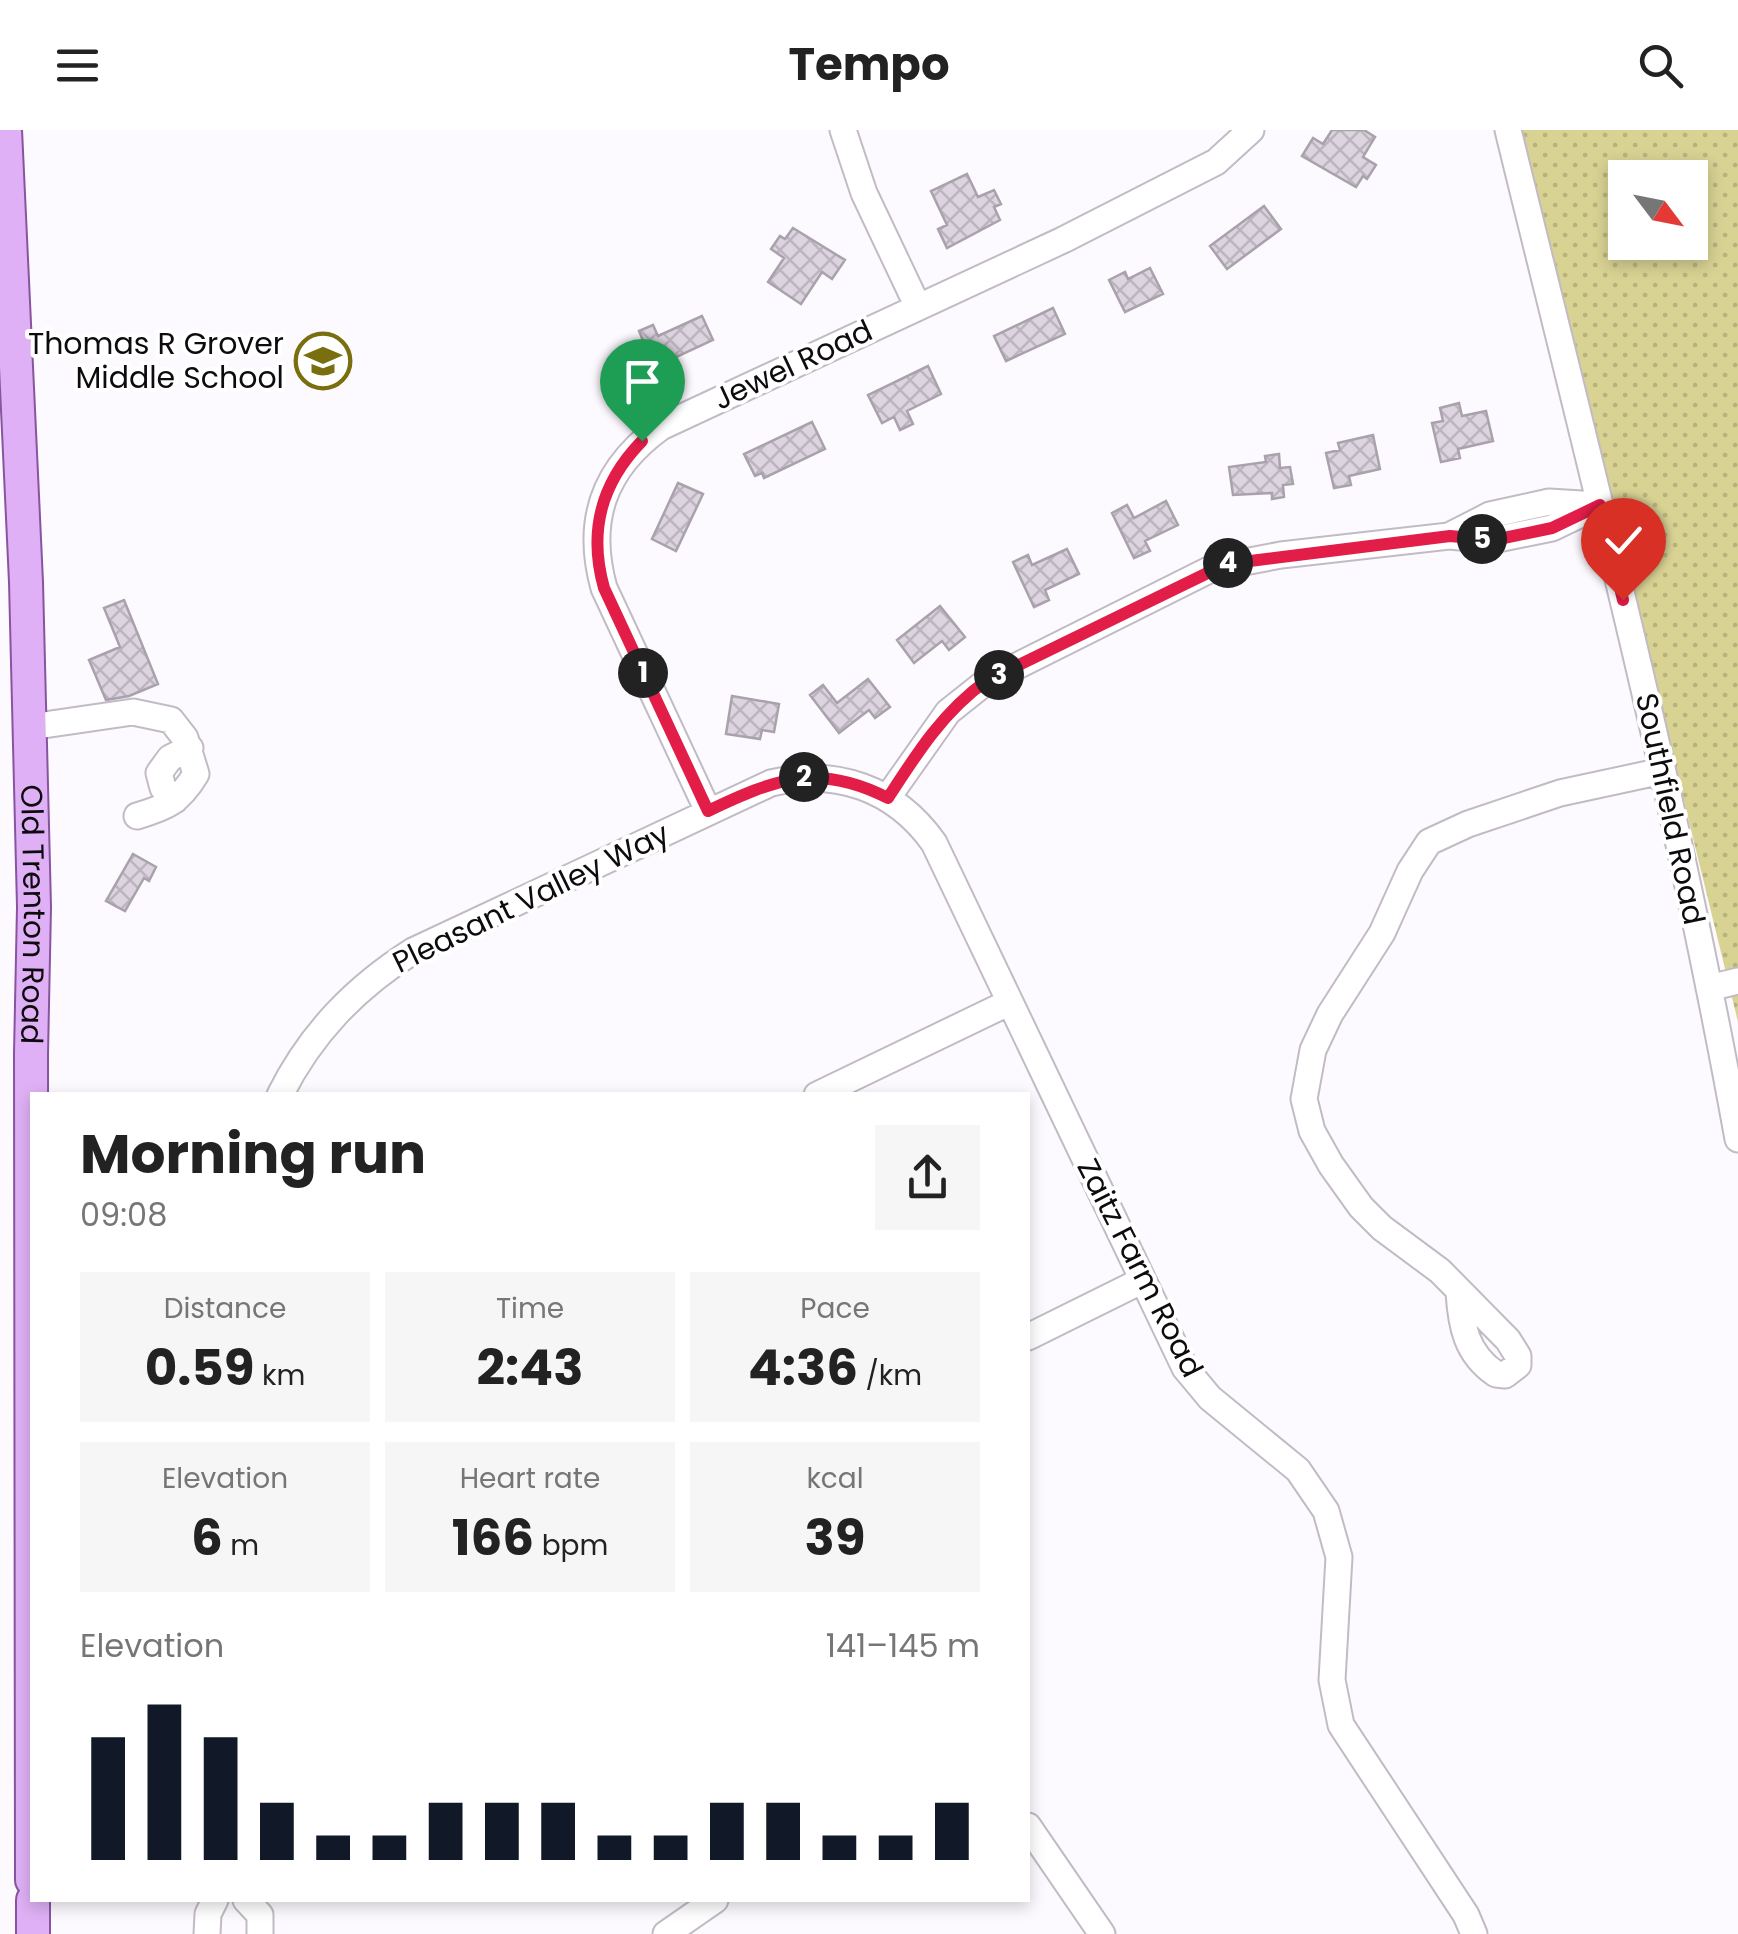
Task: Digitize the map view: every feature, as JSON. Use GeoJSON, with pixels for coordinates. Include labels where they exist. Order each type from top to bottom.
{"type":"FeatureCollection","features":[{"type":"Feature","properties":{"kind":"main road","name":"Old Trenton Road"},"geometry":{"type":"LineString","coordinates":[[5,130],[30,726],[34,906],[31,1092]]}},
{"type":"Feature","properties":{"kind":"main road"},"geometry":{"type":"LineString","coordinates":[[33,1902],[33,1934]]}},
{"type":"Feature","properties":{"kind":"street"},"geometry":{"type":"LineString","coordinates":[[843,130],[864,193],[918,307]]}},
{"type":"Feature","properties":{"kind":"street","name":"Jewel Road"},"geometry":{"type":"LineString","coordinates":[[708,811],[604,588],[596,540],[605,494],[628,456],[661,427],[1063,240],[1216,162],[1251,130]]}},
{"type":"Feature","properties":{"kind":"street","name":"Southfield Road"},"geometry":{"type":"LineString","coordinates":[[1508,130],[1662,771],[1738,1139]]}},
{"type":"Feature","properties":{"kind":"street"},"geometry":{"type":"LineString","coordinates":[[888,798],[931,732],[986,681],[1212,568],[1281,555],[1450,536],[1490,515],[1548,502],[1600,505]]}},
{"type":"Feature","properties":{"kind":"street"},"geometry":{"type":"LineString","coordinates":[[30,726],[133,712],[171,720],[190,748],[196,774],[169,806],[137,816]]}},
{"type":"Feature","properties":{"kind":"street"},"geometry":{"type":"LineString","coordinates":[[1459,1292],[1440,1270],[1372,1218],[1331,1165],[1312,1131],[1304,1099],[1312,1050],[1330,1014],[1382,933],[1428,842],[1468,824],[1560,794],[1662,771]]}},
{"type":"Feature","properties":{"kind":"street","name":"Pleasant Valley Way"},"geometry":{"type":"LineString","coordinates":[[282,1092],[311,1042],[337,1010],[384,970],[414,951],[760,787],[792,778],[842,779],[888,798]]}},
{"type":"Feature","properties":{"kind":"street","name":"Zaitz Farm Road"},"geometry":{"type":"LineString","coordinates":[[888,798],[908,812],[934,843],[1185,1368],[1210,1398],[1298,1470],[1326,1511],[1339,1556],[1332,1680],[1341,1725],[1466,1915],[1474,1934]]}},
{"type":"Feature","properties":{"kind":"street"},"geometry":{"type":"LineString","coordinates":[[1709,988],[1738,981]]}},
{"type":"Feature","properties":{"kind":"street"},"geometry":{"type":"LineString","coordinates":[[823,1092],[1010,1002]]}},
{"type":"Feature","properties":{"kind":"street"},"geometry":{"type":"LineString","coordinates":[[1030,1336],[1142,1280]]}},
{"type":"Feature","properties":{"kind":"street"},"geometry":{"type":"LineString","coordinates":[[1030,1829],[1102,1934]]}},
{"type":"Feature","properties":{"kind":"street"},"geometry":{"type":"LineString","coordinates":[[208,1934],[208,1914],[214,1902]]}},
{"type":"Feature","properties":{"kind":"street"},"geometry":{"type":"LineString","coordinates":[[248,1902],[260,1915],[260,1934]]}},
{"type":"Feature","properties":{"kind":"street"},"geometry":{"type":"LineString","coordinates":[[666,1934],[712,1902]]}},
{"type":"Feature","properties":{"kind":"shaded area"},"geometry":{"type":"Polygon","coordinates":[[[1520,130],[1738,130],[1738,1022],[1520,130]]]}},
{"type":"Feature","properties":{"kind":"building"},"geometry":{"type":"Polygon","coordinates":[[[1332,130],[1364,130],[1375,137],[1363,157],[1376,165],[1356,187],[1302,156],[1313,138],[1323,144],[1332,130]]]}},
{"type":"Feature","properties":{"kind":"building"},"geometry":{"type":"Polygon","coordinates":[[[967,174],[978,197],[994,190],[1001,204],[994,207],[1000,220],[947,248],[938,229],[947,225],[931,191],[967,174]]]}},
{"type":"Feature","properties":{"kind":"building"},"geometry":{"type":"Polygon","coordinates":[[[1264,206],[1281,229],[1227,269],[1210,246],[1264,206]]]}},
{"type":"Feature","properties":{"kind":"building"},"geometry":{"type":"Polygon","coordinates":[[[793,228],[845,260],[832,279],[822,272],[801,304],[768,282],[784,258],[771,249],[780,236],[785,239],[793,228]]]}},
{"type":"Feature","properties":{"kind":"building"},"geometry":{"type":"Polygon","coordinates":[[[1150,268],[1163,294],[1125,312],[1109,280],[1125,272],[1128,279],[1150,268]]]}},
{"type":"Feature","properties":{"kind":"building"},"geometry":{"type":"Polygon","coordinates":[[[1053,308],[1065,334],[1006,361],[994,336],[1053,308]]]}},
{"type":"Feature","properties":{"kind":"building"},"geometry":{"type":"Polygon","coordinates":[[[702,316],[713,340],[644,372],[635,352],[643,349],[639,331],[653,325],[658,336],[702,316]]]}},
{"type":"Feature","properties":{"kind":"building"},"geometry":{"type":"Polygon","coordinates":[[[928,366],[941,394],[907,411],[913,424],[900,430],[894,417],[882,423],[868,395],[928,366]]]}},
{"type":"Feature","properties":{"kind":"building"},"geometry":{"type":"Polygon","coordinates":[[[1459,403],[1462,416],[1486,411],[1493,441],[1458,449],[1460,458],[1441,462],[1432,423],[1443,421],[1440,408],[1459,403]]]}},
{"type":"Feature","properties":{"kind":"building"},"geometry":{"type":"Polygon","coordinates":[[[812,422],[825,449],[764,478],[762,473],[755,476],[744,454],[812,422]]]}},
{"type":"Feature","properties":{"kind":"building"},"geometry":{"type":"Polygon","coordinates":[[[1373,435],[1380,469],[1349,476],[1351,485],[1334,488],[1326,453],[1340,450],[1338,443],[1373,435]]]}},
{"type":"Feature","properties":{"kind":"building"},"geometry":{"type":"Polygon","coordinates":[[[1279,454],[1280,468],[1290,467],[1293,484],[1283,485],[1284,497],[1272,499],[1272,493],[1233,495],[1229,467],[1266,462],[1265,456],[1279,454]]]}},
{"type":"Feature","properties":{"kind":"building"},"geometry":{"type":"Polygon","coordinates":[[[678,483],[703,494],[676,551],[652,539],[678,483]]]}},
{"type":"Feature","properties":{"kind":"building"},"geometry":{"type":"Polygon","coordinates":[[[1166,501],[1178,525],[1145,541],[1150,551],[1134,558],[1112,513],[1127,505],[1134,518],[1166,501]]]}},
{"type":"Feature","properties":{"kind":"building"},"geometry":{"type":"Polygon","coordinates":[[[1067,549],[1079,574],[1045,590],[1049,600],[1034,607],[1013,562],[1028,555],[1032,565],[1067,549]]]}},
{"type":"Feature","properties":{"kind":"building"},"geometry":{"type":"Polygon","coordinates":[[[124,600],[158,684],[106,700],[89,660],[120,647],[104,608],[124,600]]]}},
{"type":"Feature","properties":{"kind":"building"},"geometry":{"type":"Polygon","coordinates":[[[940,606],[965,637],[949,650],[942,641],[914,663],[897,640],[940,606]]]}},
{"type":"Feature","properties":{"kind":"building"},"geometry":{"type":"Polygon","coordinates":[[[868,679],[890,707],[875,718],[869,710],[839,733],[810,695],[823,685],[837,703],[868,679]]]}},
{"type":"Feature","properties":{"kind":"building"},"geometry":{"type":"Polygon","coordinates":[[[732,696],[779,704],[774,732],[762,730],[760,739],[726,734],[732,696]]]}},
{"type":"Feature","properties":{"kind":"building"},"geometry":{"type":"Polygon","coordinates":[[[133,854],[156,867],[149,881],[144,878],[125,911],[106,901],[133,854]]]}},
{"type":"Feature","properties":{"kind":"place","name":"Thomas R Grover Middle School"},"geometry":{"type":"Point","coordinates":[323,361]}},
{"type":"Feature","properties":{"kind":"route"},"geometry":{"type":"LineString","coordinates":[[642,441],[615,473],[605,494],[598,516],[598,565],[604,588],[708,811],[770,783],[817,776],[866,786],[888,798],[931,732],[948,712],[986,681],[1226,564],[1450,536],[1494,540],[1552,528],[1600,505],[1623,600]]}}]}
